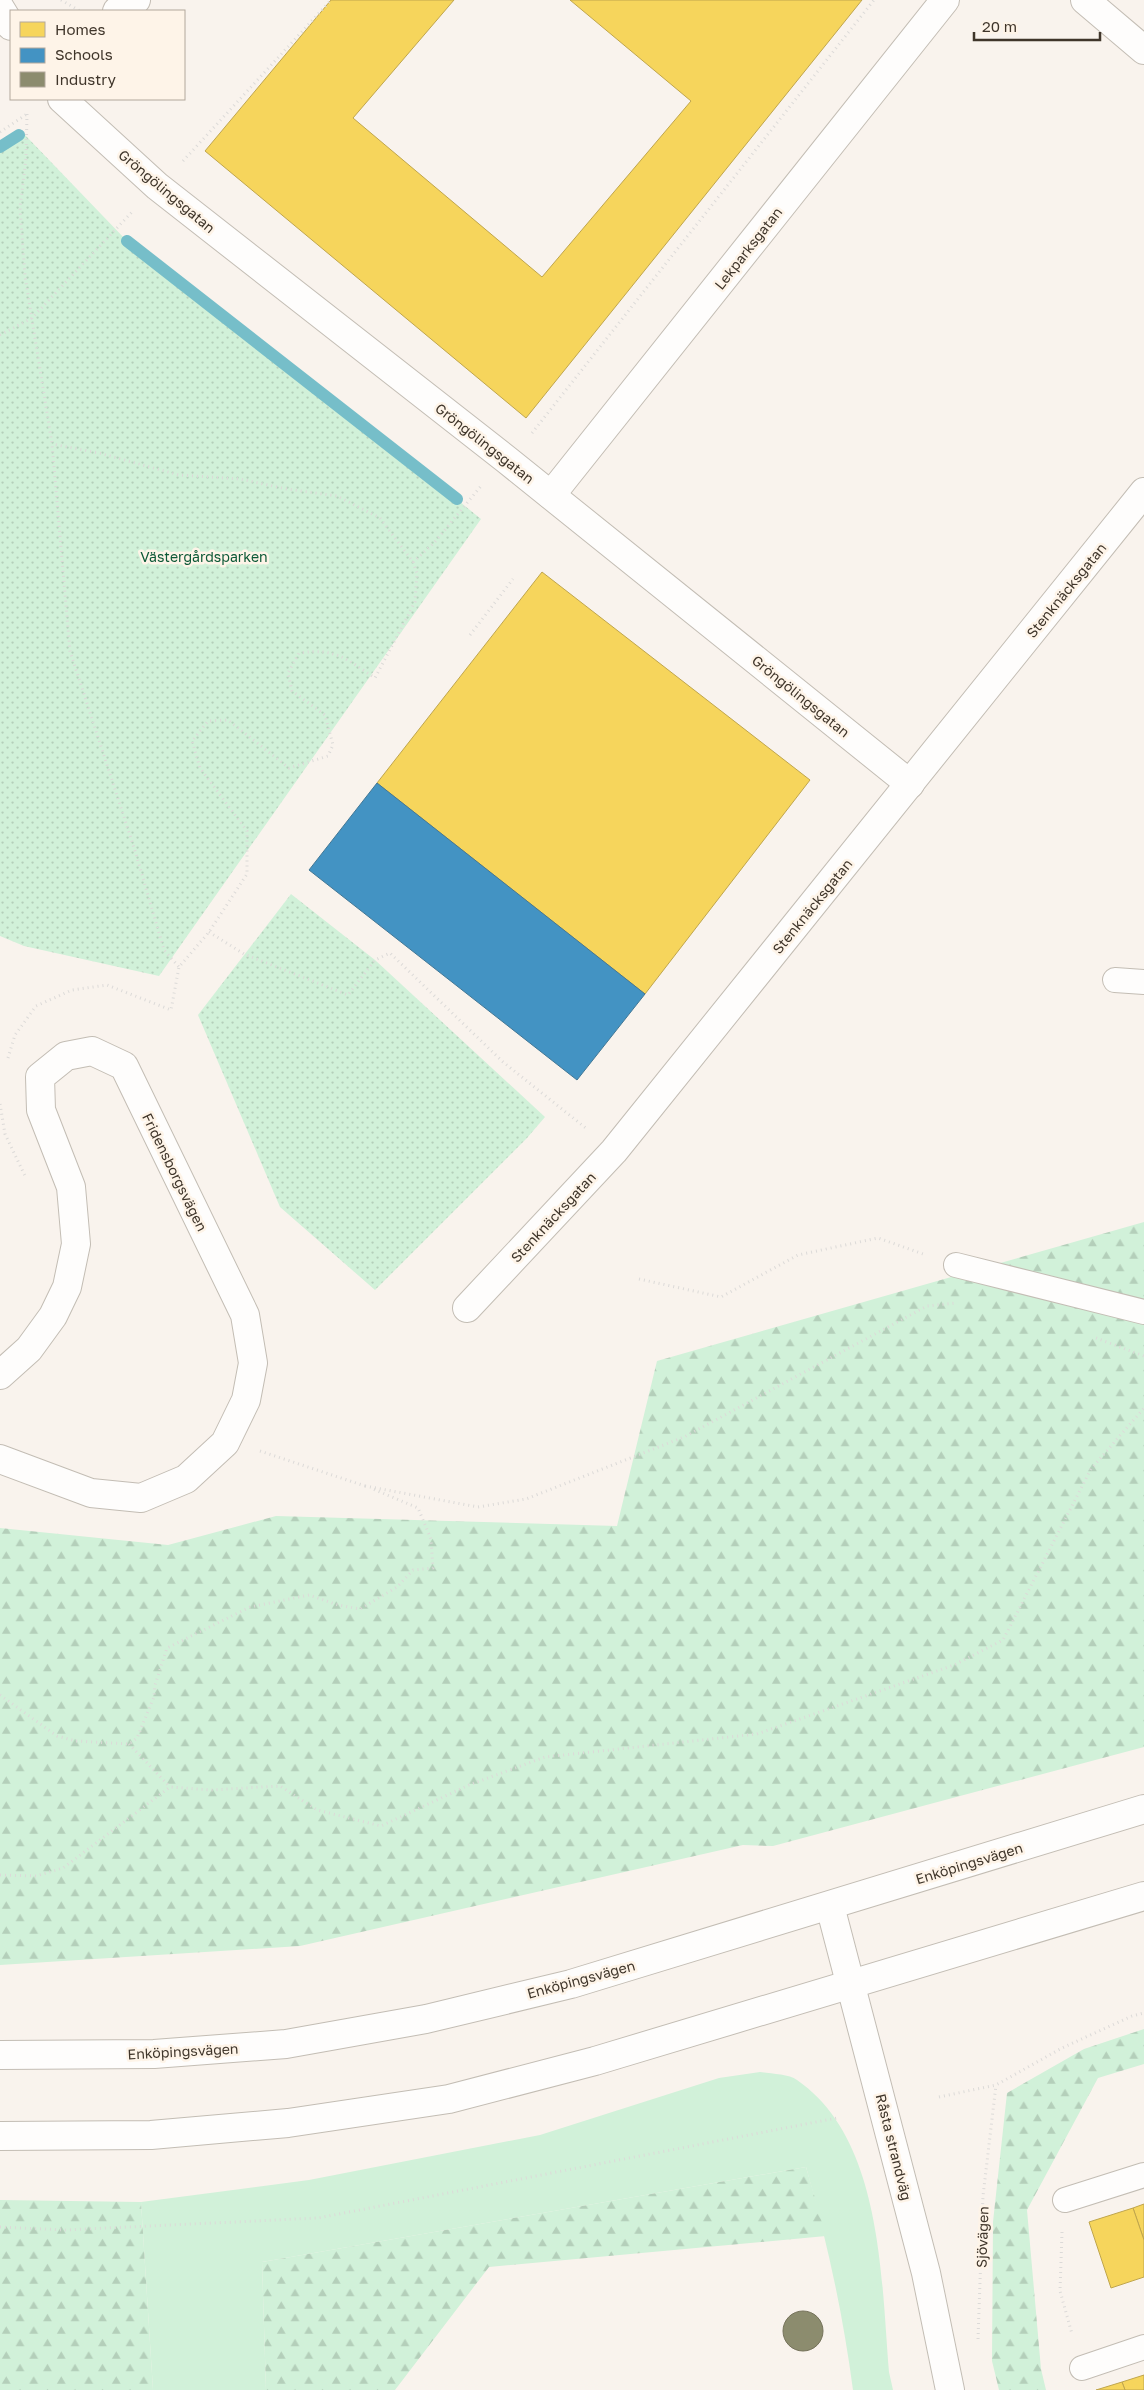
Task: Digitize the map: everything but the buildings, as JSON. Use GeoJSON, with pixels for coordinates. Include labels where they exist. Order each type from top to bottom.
{"type":"FeatureCollection","features":[{"type":"Feature","properties":{"kind":"street"},"geometry":{"type":"LineString","coordinates":[[119,10],[136,0]]}},
{"type":"Feature","properties":{"kind":"street","name":"Lekparksgatan"},"geometry":{"type":"LineString","coordinates":[[551,495],[945,0]]}},
{"type":"Feature","properties":{"kind":"street"},"geometry":{"type":"LineString","coordinates":[[1086,0],[1144,50]]}},
{"type":"Feature","properties":{"kind":"street"},"geometry":{"type":"LineString","coordinates":[[0,8],[10,24]]}},
{"type":"Feature","properties":{"kind":"street","name":"Gröngölingsgatan"},"geometry":{"type":"LineString","coordinates":[[63,100],[157,186],[551,495],[910,784]]}},
{"type":"Feature","properties":{"kind":"street","name":"Stenknäcksgatan"},"geometry":{"type":"LineString","coordinates":[[467,1308],[614,1151],[1144,492]]}},
{"type":"Feature","properties":{"kind":"street","name":"Fridensborgsvägen"},"geometry":{"type":"LineString","coordinates":[[0,1375],[30,1349],[53,1316],[67,1287],[76,1244],[71,1188],[41,1110],[40,1077],[66,1056],[92,1051],[124,1066],[245,1315],[253,1363],[246,1400],[224,1443],[186,1479],[141,1498],[91,1493],[0,1459]]}},
{"type":"Feature","properties":{"kind":"street","name":"Enköpingsvägen"},"geometry":{"type":"LineString","coordinates":[[0,2055],[154,2054],[286,2044],[426,2019],[571,1984],[1144,1809]]}},
{"type":"Feature","properties":{"kind":"street"},"geometry":{"type":"LineString","coordinates":[[0,2136],[160,2134],[288,2124],[449,2099],[594,2061],[1144,1896]]}},
{"type":"Feature","properties":{"kind":"street","name":"Råsta strandväg"},"geometry":{"type":"LineString","coordinates":[[830,1906],[926,2274],[950,2390]]}},
{"type":"Feature","properties":{"kind":"lane"},"geometry":{"type":"LineString","coordinates":[[1115,980],[1144,982]]}},
{"type":"Feature","properties":{"kind":"lane"},"geometry":{"type":"LineString","coordinates":[[956,1265],[1144,1312]]}},
{"type":"Feature","properties":{"kind":"lane"},"geometry":{"type":"LineString","coordinates":[[1065,2200],[1144,2175]]}},
{"type":"Feature","properties":{"kind":"lane"},"geometry":{"type":"LineString","coordinates":[[1082,2368],[1144,2347]]}},
{"type":"Feature","properties":{"kind":"path"},"geometry":{"type":"LineString","coordinates":[[62,0],[78,10]]}},
{"type":"Feature","properties":{"kind":"path"},"geometry":{"type":"LineString","coordinates":[[0,335],[32,318],[157,186],[181,164],[331,0]]}},
{"type":"Feature","properties":{"kind":"path"},"geometry":{"type":"LineString","coordinates":[[526,440],[874,0]]}},
{"type":"Feature","properties":{"kind":"path"},"geometry":{"type":"LineString","coordinates":[[0,132],[33,110]]}},
{"type":"Feature","properties":{"kind":"path"},"geometry":{"type":"LineString","coordinates":[[27,114],[26,158],[20,208],[25,276],[52,444],[70,651],[136,854],[164,950],[179,967]]}},
{"type":"Feature","properties":{"kind":"path"},"geometry":{"type":"LineString","coordinates":[[7,1060],[15,1035],[36,1006],[72,990],[107,985],[171,1010],[179,967],[209,932],[247,874],[247,830],[200,768],[192,741],[208,721],[228,720],[289,768],[328,756],[333,745],[325,715],[292,691],[288,673],[299,653],[327,651],[348,660],[375,678],[415,602],[417,573],[413,562],[380,518],[337,496],[287,489],[240,479],[180,475],[99,452],[52,444]]}},
{"type":"Feature","properties":{"kind":"path"},"geometry":{"type":"LineString","coordinates":[[413,562],[434,543],[480,487]]}},
{"type":"Feature","properties":{"kind":"path"},"geometry":{"type":"LineString","coordinates":[[470,635],[513,579]]}},
{"type":"Feature","properties":{"kind":"path"},"geometry":{"type":"LineString","coordinates":[[209,932],[244,954],[348,995],[375,960],[390,952],[504,1062],[614,1151]]}},
{"type":"Feature","properties":{"kind":"path"},"geometry":{"type":"LineString","coordinates":[[0,1104],[5,1134],[28,1183]]}},
{"type":"Feature","properties":{"kind":"path"},"geometry":{"type":"LineString","coordinates":[[638,1279],[721,1297],[798,1255],[878,1238],[956,1265]]}},
{"type":"Feature","properties":{"kind":"path"},"geometry":{"type":"LineString","coordinates":[[366,1486],[478,1507],[526,1499],[684,1436],[927,1306],[963,1302]]}},
{"type":"Feature","properties":{"kind":"path"},"geometry":{"type":"LineString","coordinates":[[1090,1336],[1144,1356]]}},
{"type":"Feature","properties":{"kind":"path"},"geometry":{"type":"LineString","coordinates":[[0,1875],[36,1876],[62,1868],[170,1787],[212,1790],[280,1786],[317,1810],[381,1826],[469,1785],[545,1757],[757,1734],[954,1665],[1003,1640],[1091,1469],[1144,1408]]}},
{"type":"Feature","properties":{"kind":"path"},"geometry":{"type":"LineString","coordinates":[[0,1695],[57,1736],[76,1741],[129,1744],[137,1738],[154,1697],[155,1685],[167,1648],[250,1607],[309,1595],[338,1605],[360,1609],[397,1587],[413,1570],[433,1568],[431,1538],[418,1508],[366,1486],[279,1456],[224,1443]]}},
{"type":"Feature","properties":{"kind":"path"},"geometry":{"type":"LineString","coordinates":[[129,1744],[170,1787]]}},
{"type":"Feature","properties":{"kind":"path"},"geometry":{"type":"LineString","coordinates":[[939,2097],[996,2085],[1062,2048],[1132,2016],[1144,2013]]}},
{"type":"Feature","properties":{"kind":"path","name":"Sjövägen"},"geometry":{"type":"LineString","coordinates":[[978,2341],[983,2196],[996,2085]]}},
{"type":"Feature","properties":{"kind":"path"},"geometry":{"type":"LineString","coordinates":[[0,2227],[65,2230],[318,2218],[837,2118]]}},
{"type":"Feature","properties":{"kind":"path"},"geometry":{"type":"LineString","coordinates":[[1065,2200],[1061,2239],[1060,2291],[1082,2368]]}},
{"type":"Feature","properties":{"kind":"green space","name":"Västergårdsparken"},"geometry":{"type":"Polygon","coordinates":[[[25,135],[127,241],[323,391],[481,519],[159,976],[24,946],[0,936],[0,151],[25,135]]]}},
{"type":"Feature","properties":{"kind":"green space"},"geometry":{"type":"Polygon","coordinates":[[[291,894],[375,960],[545,1117],[527,1138],[375,1290],[280,1207],[198,1015],[291,894]]]}},
{"type":"Feature","properties":{"kind":"green space"},"geometry":{"type":"Polygon","coordinates":[[[1144,1222],[1144,1747],[773,1846],[743,1845],[300,1946],[0,1965],[0,1528],[168,1545],[276,1516],[617,1526],[657,1361],[1144,1222]]]}},
{"type":"Feature","properties":{"kind":"green space"},"geometry":{"type":"Polygon","coordinates":[[[1144,2029],[1144,2064],[1098,2078],[1027,2210],[1041,2369],[1046,2390],[999,2390],[992,2361],[993,2222],[1007,2093],[1084,2049],[1144,2029]]]}},
{"type":"Feature","properties":{"kind":"green space"},"geometry":{"type":"Polygon","coordinates":[[[760,2072],[785,2075],[797,2080],[825,2106],[847,2138],[862,2174],[872,2214],[879,2255],[889,2372],[893,2390],[853,2390],[834,2278],[806,2167],[262,2262],[266,2390],[153,2390],[141,2202],[309,2180],[540,2135],[719,2078],[760,2072]]]}},
{"type":"Feature","properties":{"kind":"green space"},"geometry":{"type":"Polygon","coordinates":[[[806,2167],[826,2236],[489,2267],[395,2390],[266,2390],[262,2262],[806,2167]]]}},
{"type":"Feature","properties":{"kind":"green space"},"geometry":{"type":"Polygon","coordinates":[[[0,2200],[141,2202],[153,2390],[0,2390],[0,2200]]]}},
{"type":"Feature","properties":{"kind":"waterway"},"geometry":{"type":"LineString","coordinates":[[0,147],[19,135]]}},
{"type":"Feature","properties":{"kind":"waterway"},"geometry":{"type":"LineString","coordinates":[[127,241],[457,499]]}}]}
